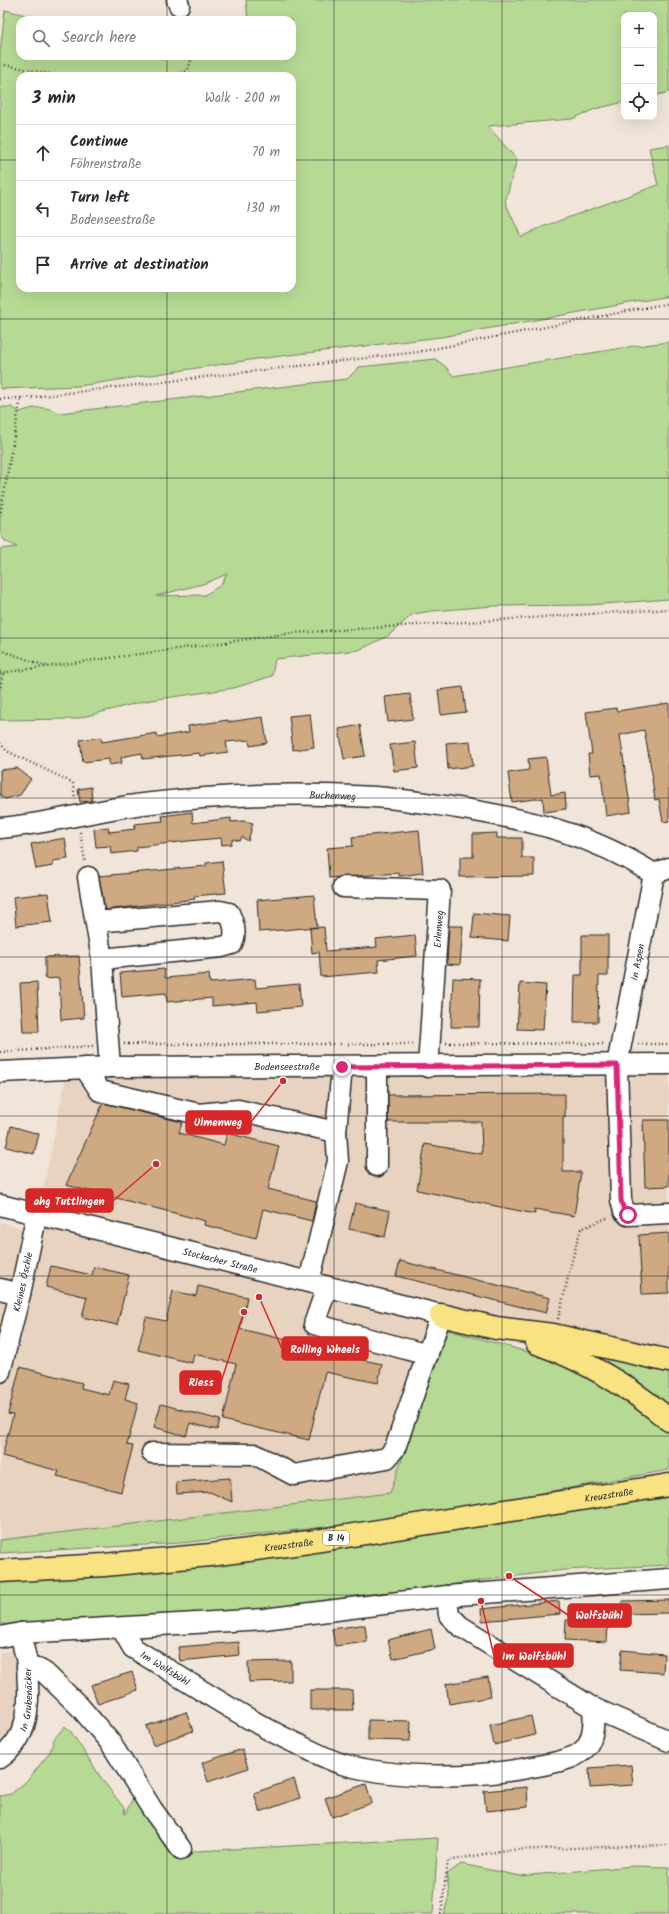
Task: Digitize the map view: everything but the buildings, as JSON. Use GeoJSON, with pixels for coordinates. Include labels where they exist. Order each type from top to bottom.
{"type":"FeatureCollection","features":[{"type":"Feature","properties":{"kind":"main road"},"geometry":{"type":"LineString","coordinates":[[442,1315],[496,1328],[568,1354],[607,1375],[641,1397],[669,1420]]}},
{"type":"Feature","properties":{"kind":"main road"},"geometry":{"type":"LineString","coordinates":[[496,1328],[553,1335],[669,1361]]}},
{"type":"Feature","properties":{"kind":"main road","name":"Kreuzstraße"},"geometry":{"type":"LineString","coordinates":[[0,1570],[104,1565],[210,1555],[279,1546],[668,1485]]}},
{"type":"Feature","properties":{"kind":"street","name":"Buchenweg"},"geometry":{"type":"LineString","coordinates":[[0,828],[143,804],[205,799],[290,796],[375,797],[497,814],[567,831],[662,871]]}},
{"type":"Feature","properties":{"kind":"street","name":"In Aspen"},"geometry":{"type":"LineString","coordinates":[[624,1211],[621,1200],[617,1065],[662,871]]}},
{"type":"Feature","properties":{"kind":"street"},"geometry":{"type":"LineString","coordinates":[[88,877],[102,959],[110,1067]]}},
{"type":"Feature","properties":{"kind":"street","name":"Erlenweg"},"geometry":{"type":"LineString","coordinates":[[343,887],[440,890],[428,1067]]}},
{"type":"Feature","properties":{"kind":"street"},"geometry":{"type":"LineString","coordinates":[[96,922],[220,911],[229,913],[234,923],[235,937],[232,944],[222,947],[102,959]]}},
{"type":"Feature","properties":{"kind":"street","name":"Bodenseestraße"},"geometry":{"type":"LineString","coordinates":[[0,1072],[110,1067],[428,1067],[669,1064]]}},
{"type":"Feature","properties":{"kind":"street"},"geometry":{"type":"LineString","coordinates":[[342,1067],[336,1132],[338,1161],[318,1284],[314,1324],[428,1355]]}},
{"type":"Feature","properties":{"kind":"street"},"geometry":{"type":"LineString","coordinates":[[377,1067],[377,1166]]}},
{"type":"Feature","properties":{"kind":"street"},"geometry":{"type":"LineString","coordinates":[[85,1068],[100,1091],[199,1114],[238,1110],[336,1132]]}},
{"type":"Feature","properties":{"kind":"street","name":"Stockacher Straße"},"geometry":{"type":"LineString","coordinates":[[0,1205],[442,1315]]}},
{"type":"Feature","properties":{"kind":"street"},"geometry":{"type":"LineString","coordinates":[[624,1211],[628,1215],[669,1213]]}},
{"type":"Feature","properties":{"kind":"street","name":"Kleines Öschle"},"geometry":{"type":"LineString","coordinates":[[0,1372],[20,1294],[37,1214]]}},
{"type":"Feature","properties":{"kind":"street"},"geometry":{"type":"LineString","coordinates":[[0,1289],[20,1294]]}},
{"type":"Feature","properties":{"kind":"street"},"geometry":{"type":"LineString","coordinates":[[152,1453],[254,1454],[294,1475],[387,1458],[395,1448],[442,1315]]}},
{"type":"Feature","properties":{"kind":"street"},"geometry":{"type":"LineString","coordinates":[[0,1637],[21,1633],[122,1629],[264,1619],[447,1596],[669,1579]]}},
{"type":"Feature","properties":{"kind":"street"},"geometry":{"type":"LineString","coordinates":[[447,1596],[448,1615],[460,1626],[593,1708],[669,1741]]}},
{"type":"Feature","properties":{"kind":"street","name":"Im Wolfsbühl"},"geometry":{"type":"LineString","coordinates":[[122,1629],[133,1648],[266,1729],[342,1764],[381,1772],[463,1774],[517,1770],[570,1759],[584,1750],[592,1738],[594,1725],[593,1708]]}},
{"type":"Feature","properties":{"kind":"street","name":"In Grubenäcker"},"geometry":{"type":"LineString","coordinates":[[0,1758],[22,1735],[26,1722],[28,1702],[27,1668],[21,1633]]}},
{"type":"Feature","properties":{"kind":"street"},"geometry":{"type":"LineString","coordinates":[[27,1668],[38,1669],[45,1673],[80,1707],[110,1742],[152,1809],[181,1849]]}},
{"type":"Feature","properties":{"kind":"path"},"geometry":{"type":"LineString","coordinates":[[183,72],[188,70],[191,60]]}},
{"type":"Feature","properties":{"kind":"path"},"geometry":{"type":"LineString","coordinates":[[5,65],[40,72]]}},
{"type":"Feature","properties":{"kind":"path"},"geometry":{"type":"LineString","coordinates":[[0,399],[21,398],[418,352],[669,303]]}},
{"type":"Feature","properties":{"kind":"path"},"geometry":{"type":"LineString","coordinates":[[0,516],[21,398]]}},
{"type":"Feature","properties":{"kind":"path"},"geometry":{"type":"LineString","coordinates":[[0,687],[2,673],[293,633],[669,609]]}},
{"type":"Feature","properties":{"kind":"path"},"geometry":{"type":"LineString","coordinates":[[0,650],[48,667]]}},
{"type":"Feature","properties":{"kind":"path"},"geometry":{"type":"LineString","coordinates":[[0,743],[6,751],[73,783],[88,877]]}},
{"type":"Feature","properties":{"kind":"path"},"geometry":{"type":"LineString","coordinates":[[0,1052],[154,1043],[372,1045],[430,1043],[669,1044]]}},
{"type":"Feature","properties":{"kind":"path"},"geometry":{"type":"LineString","coordinates":[[553,1335],[571,1259],[581,1230],[624,1211]]}},
{"type":"Feature","properties":{"kind":"path"},"geometry":{"type":"LineString","coordinates":[[441,1914],[448,1861],[505,1850],[669,1845]]}},
{"type":"Feature","properties":{"kind":"path"},"geometry":{"type":"LineString","coordinates":[[509,1914],[542,1914]]}},
{"type":"Feature","properties":{"kind":"shaded area"},"geometry":{"type":"Polygon","coordinates":[[[669,1070],[669,1351],[479,1315],[448,1330],[391,1493],[0,1540],[0,1222],[32,1231],[39,1210],[66,1077],[669,1070]]]}},
{"type":"Feature","properties":{"kind":"shaded area"},"geometry":{"type":"Polygon","coordinates":[[[17,1648],[22,1706],[11,1738],[0,1749],[0,1653],[17,1648]]]}},
{"type":"Feature","properties":{"kind":"green space"},"geometry":{"type":"Polygon","coordinates":[[[246,0],[669,0],[669,92],[657,95],[657,12],[621,12],[621,103],[595,109],[572,119],[488,126],[517,160],[505,202],[521,237],[542,227],[658,185],[649,148],[669,145],[669,296],[441,337],[256,359],[79,386],[0,389],[0,52],[5,10],[31,16],[16,16],[16,60],[296,60],[296,16],[248,16],[246,0]]]}},
{"type":"Feature","properties":{"kind":"green space"},"geometry":{"type":"Polygon","coordinates":[[[669,342],[669,599],[589,605],[493,606],[413,614],[388,636],[359,650],[275,659],[272,676],[234,688],[145,701],[75,719],[0,720],[0,549],[17,547],[5,541],[0,533],[0,407],[11,407],[20,412],[36,408],[45,408],[60,413],[347,379],[359,367],[435,359],[446,367],[453,376],[628,347],[669,342]],[[227,574],[206,583],[156,596],[205,595],[221,585],[227,574]]]}},
{"type":"Feature","properties":{"kind":"green space"},"geometry":{"type":"Polygon","coordinates":[[[448,1330],[550,1358],[601,1380],[645,1412],[669,1433],[669,1470],[396,1519],[181,1543],[0,1553],[0,1540],[390,1493],[448,1330]]]}},
{"type":"Feature","properties":{"kind":"green space"},"geometry":{"type":"Polygon","coordinates":[[[607,1356],[669,1369],[669,1407],[637,1380],[607,1363],[607,1356]]]}},
{"type":"Feature","properties":{"kind":"green space"},"geometry":{"type":"Polygon","coordinates":[[[669,1497],[669,1565],[564,1570],[267,1608],[152,1618],[40,1625],[0,1624],[0,1580],[230,1564],[669,1497]]]}},
{"type":"Feature","properties":{"kind":"green space"},"geometry":{"type":"Polygon","coordinates":[[[65,1726],[71,1732],[104,1782],[124,1808],[125,1814],[134,1796],[179,1857],[197,1851],[438,1838],[433,1914],[0,1914],[0,1796],[11,1794],[28,1780],[50,1752],[54,1739],[65,1726]]]}},
{"type":"Feature","properties":{"kind":"green space"},"geometry":{"type":"Polygon","coordinates":[[[461,1864],[520,1876],[634,1866],[669,1867],[669,1914],[444,1914],[449,1895],[447,1874],[461,1864]]]}},
{"type":"Feature","properties":{"kind":"place","name":"Ulmenweg"},"geometry":{"type":"Point","coordinates":[283,1081]}},
{"type":"Feature","properties":{"kind":"place","name":"ahg Tuttlingen"},"geometry":{"type":"Point","coordinates":[156,1164]}},
{"type":"Feature","properties":{"kind":"place","name":"Rolling Wheels"},"geometry":{"type":"Point","coordinates":[259,1297]}},
{"type":"Feature","properties":{"kind":"place","name":"Riess"},"geometry":{"type":"Point","coordinates":[244,1312]}},
{"type":"Feature","properties":{"kind":"place","name":"Wolfsbühl"},"geometry":{"type":"Point","coordinates":[509,1576]}},
{"type":"Feature","properties":{"kind":"place","name":"Im Wolfsbühl"},"geometry":{"type":"Point","coordinates":[481,1601]}},
{"type":"Feature","properties":{"kind":"route"},"geometry":{"type":"LineString","coordinates":[[342,1067],[617,1065],[621,1200],[624,1211],[628,1215]]}}]}
